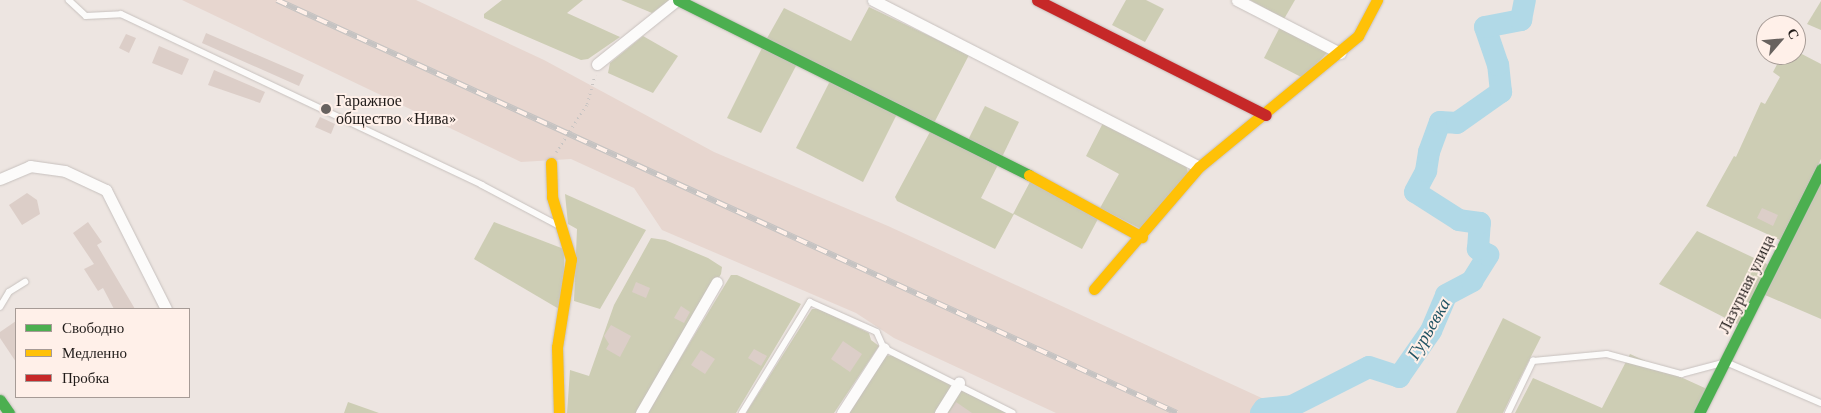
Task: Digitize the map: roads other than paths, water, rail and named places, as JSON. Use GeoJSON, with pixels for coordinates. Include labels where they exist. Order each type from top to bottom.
{"type":"FeatureCollection","features":[{"type":"Feature","properties":{"kind":"street"},"geometry":{"type":"LineString","coordinates":[[597,64],[678,0],[999,159],[1142,238]]}},
{"type":"Feature","properties":{"kind":"street"},"geometry":{"type":"LineString","coordinates":[[873,0],[1198,167]]}},
{"type":"Feature","properties":{"kind":"street"},"geometry":{"type":"LineString","coordinates":[[1037,0],[1266,115]]}},
{"type":"Feature","properties":{"kind":"street"},"geometry":{"type":"LineString","coordinates":[[1237,0],[1340,52]]}},
{"type":"Feature","properties":{"kind":"street"},"geometry":{"type":"LineString","coordinates":[[1094,289],[1142,238],[1198,167],[1266,115],[1358,36],[1377,0]]}},
{"type":"Feature","properties":{"kind":"street"},"geometry":{"type":"LineString","coordinates":[[551,163],[552,197],[571,259],[558,347],[559,413]]}},
{"type":"Feature","properties":{"kind":"street"},"geometry":{"type":"LineString","coordinates":[[0,179],[30,166],[65,171],[106,190],[165,308]]}},
{"type":"Feature","properties":{"kind":"street","name":"Лазурная улица"},"geometry":{"type":"LineString","coordinates":[[1699,413],[1821,169]]}},
{"type":"Feature","properties":{"kind":"street"},"geometry":{"type":"LineString","coordinates":[[642,413],[717,282]]}},
{"type":"Feature","properties":{"kind":"street"},"geometry":{"type":"LineString","coordinates":[[842,413],[884,348]]}},
{"type":"Feature","properties":{"kind":"street"},"geometry":{"type":"LineString","coordinates":[[940,413],[959,383]]}},
{"type":"Feature","properties":{"kind":"street"},"geometry":{"type":"LineString","coordinates":[[0,400],[9,413]]}},
{"type":"Feature","properties":{"kind":"lane"},"geometry":{"type":"LineString","coordinates":[[69,0],[86,16],[121,14],[482,185],[563,228]]}},
{"type":"Feature","properties":{"kind":"lane"},"geometry":{"type":"LineString","coordinates":[[0,307],[9,292],[25,282]]}},
{"type":"Feature","properties":{"kind":"lane"},"geometry":{"type":"LineString","coordinates":[[742,413],[810,302],[877,332],[884,348],[959,383],[1013,413]]}},
{"type":"Feature","properties":{"kind":"lane"},"geometry":{"type":"LineString","coordinates":[[1508,413],[1534,361],[1607,354],[1681,374],[1726,362],[1821,403]]}},
{"type":"Feature","properties":{"kind":"waterway","name":"Гурьевка"},"geometry":{"type":"LineString","coordinates":[[1261,413],[1264,409],[1292,406],[1369,367],[1399,377],[1431,331],[1446,295],[1472,281],[1488,255],[1478,249],[1480,223],[1459,220],[1415,192],[1426,171],[1429,152],[1440,122],[1457,123],[1501,92],[1498,65],[1485,27],[1521,20],[1525,0]]}},
{"type":"Feature","properties":{"kind":"railway"},"geometry":{"type":"LineString","coordinates":[[277,0],[1177,413]]}},
{"type":"Feature","properties":{"kind":"place","name":"Гаражное общество «Нива»"},"geometry":{"type":"Point","coordinates":[326,109]}}]}
